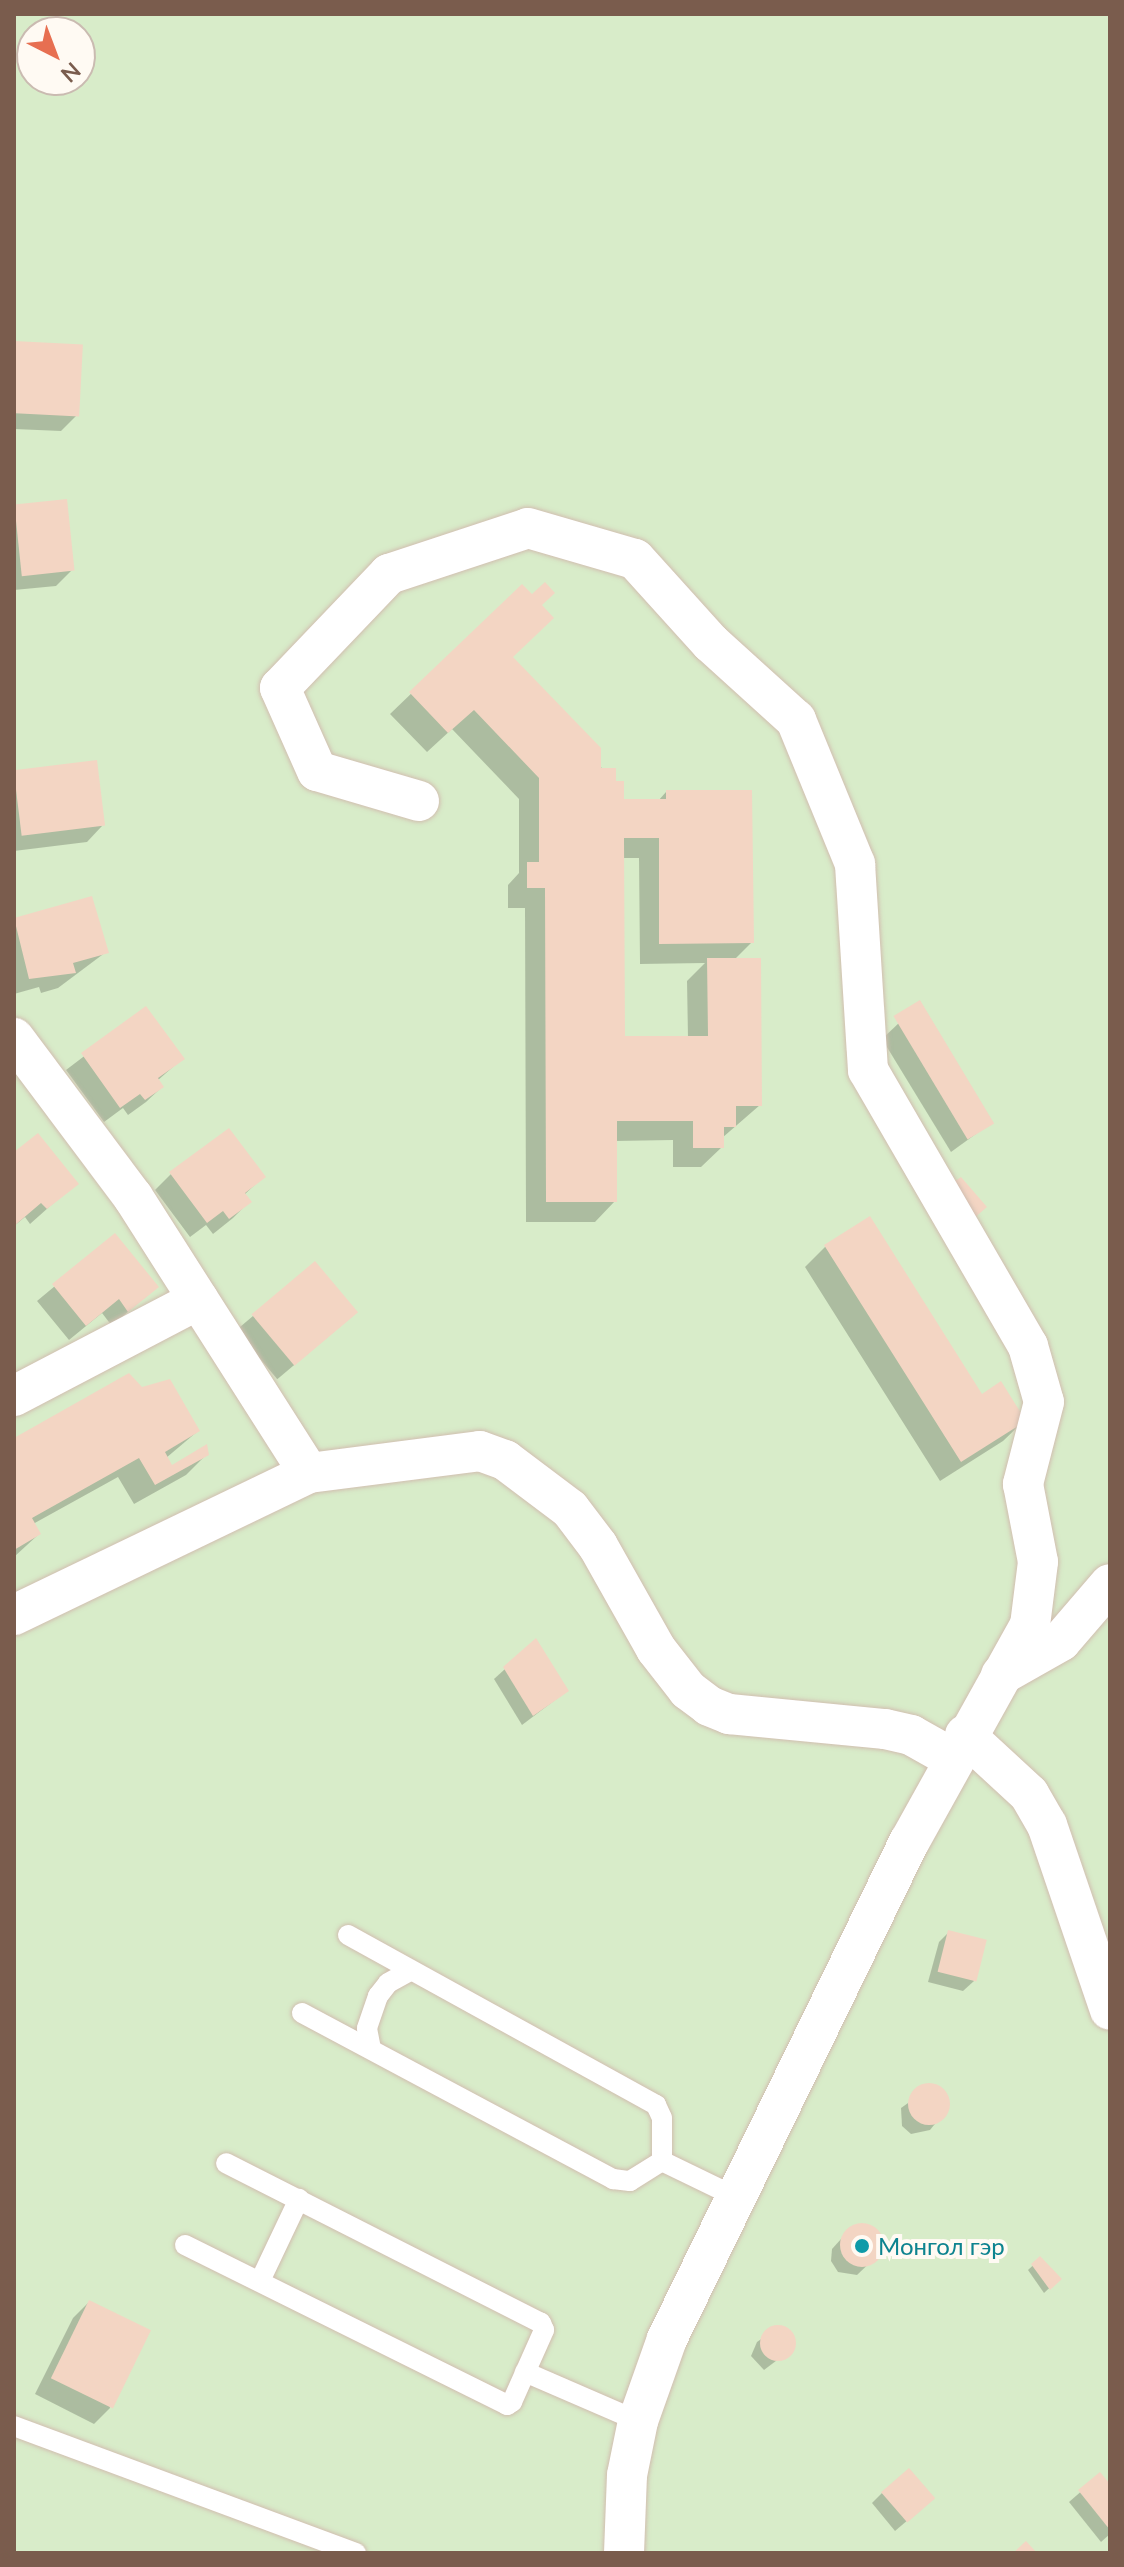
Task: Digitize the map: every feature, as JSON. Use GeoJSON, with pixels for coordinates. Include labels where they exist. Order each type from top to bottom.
{"type":"FeatureCollection","features":[{"type":"Feature","properties":{"kind":"street"},"geometry":{"type":"LineString","coordinates":[[419,801],[317,771],[280,688],[389,574],[528,528],[635,559],[711,643],[796,720],[855,864],[868,1070],[1028,1346],[1044,1402],[1023,1484],[1038,1562],[1030,1625],[959,1746],[667,2339],[638,2421],[627,2475],[624,2553]]}},
{"type":"Feature","properties":{"kind":"street"},"geometry":{"type":"LineString","coordinates":[[14,1038],[73,1112],[309,1473]]}},
{"type":"Feature","properties":{"kind":"street"},"geometry":{"type":"LineString","coordinates":[[14,1396],[198,1300]]}},
{"type":"Feature","properties":{"kind":"street"},"geometry":{"type":"LineString","coordinates":[[14,1615],[309,1473],[480,1451],[505,1460],[570,1509],[598,1546],[656,1649],[688,1690],[709,1706],[729,1714],[885,1729],[959,1746],[1029,1794],[1047,1825],[1110,2010]]}},
{"type":"Feature","properties":{"kind":"street"},"geometry":{"type":"LineString","coordinates":[[1001,1676],[1061,1641],[1110,1584]]}},
{"type":"Feature","properties":{"kind":"lane"},"geometry":{"type":"LineString","coordinates":[[348,1935],[656,2105],[662,2118],[662,2161]]}},
{"type":"Feature","properties":{"kind":"lane"},"geometry":{"type":"LineString","coordinates":[[371,2049],[367,2028],[378,1996],[388,1983],[411,1970]]}},
{"type":"Feature","properties":{"kind":"lane"},"geometry":{"type":"LineString","coordinates":[[302,2013],[613,2179],[630,2181],[662,2161]]}},
{"type":"Feature","properties":{"kind":"lane"},"geometry":{"type":"LineString","coordinates":[[662,2161],[736,2197]]}},
{"type":"Feature","properties":{"kind":"lane"},"geometry":{"type":"LineString","coordinates":[[185,2245],[507,2405],[525,2372],[544,2330],[541,2323],[226,2163]]}},
{"type":"Feature","properties":{"kind":"lane"},"geometry":{"type":"LineString","coordinates":[[260,2281],[299,2199]]}},
{"type":"Feature","properties":{"kind":"lane"},"geometry":{"type":"LineString","coordinates":[[525,2372],[638,2421]]}},
{"type":"Feature","properties":{"kind":"lane"},"geometry":{"type":"LineString","coordinates":[[14,2426],[356,2553]]}},
{"type":"Feature","properties":{"kind":"green space"},"geometry":{"type":"Polygon","coordinates":[[[14,14],[1110,14],[1110,2553],[14,2553],[14,14]]]}},
{"type":"Feature","properties":{"kind":"building"},"geometry":{"type":"Polygon","coordinates":[[[14,341],[83,345],[79,417],[14,413],[14,341]]]}},
{"type":"Feature","properties":{"kind":"building"},"geometry":{"type":"Polygon","coordinates":[[[67,499],[75,571],[22,576],[14,505],[67,499]]]}},
{"type":"Feature","properties":{"kind":"building"},"geometry":{"type":"Polygon","coordinates":[[[545,582],[555,593],[542,605],[554,618],[513,657],[601,748],[601,768],[616,768],[616,781],[624,781],[624,799],[666,799],[666,790],[752,790],[754,943],[659,944],[659,838],[624,838],[625,1036],[708,1036],[707,958],[761,958],[762,1106],[736,1106],[736,1127],[724,1127],[724,1148],[693,1148],[693,1121],[617,1121],[617,1202],[546,1202],[545,888],[527,888],[527,862],[539,862],[539,778],[474,710],[448,733],[409,692],[522,584],[532,594],[545,582]]]}},
{"type":"Feature","properties":{"kind":"building"},"geometry":{"type":"Polygon","coordinates":[[[97,760],[105,826],[22,836],[14,770],[97,760]]]}},
{"type":"Feature","properties":{"kind":"building"},"geometry":{"type":"Polygon","coordinates":[[[92,896],[109,953],[73,963],[76,973],[29,979],[14,918],[92,896]]]}},
{"type":"Feature","properties":{"kind":"building"},"geometry":{"type":"Polygon","coordinates":[[[920,1000],[994,1123],[968,1139],[893,1016],[920,1000]]]}},
{"type":"Feature","properties":{"kind":"building"},"geometry":{"type":"Polygon","coordinates":[[[146,1006],[185,1059],[158,1078],[164,1087],[145,1100],[140,1094],[120,1108],[81,1053],[146,1006]]]}},
{"type":"Feature","properties":{"kind":"building"},"geometry":{"type":"Polygon","coordinates":[[[229,1128],[266,1177],[245,1193],[252,1202],[229,1219],[223,1211],[207,1223],[169,1172],[229,1128]]]}},
{"type":"Feature","properties":{"kind":"building"},"geometry":{"type":"Polygon","coordinates":[[[38,1133],[79,1184],[47,1209],[41,1203],[14,1226],[14,1152],[38,1133]]]}},
{"type":"Feature","properties":{"kind":"building"},"geometry":{"type":"Polygon","coordinates":[[[961,1177],[987,1207],[966,1225],[948,1186],[961,1177]]]}},
{"type":"Feature","properties":{"kind":"building"},"geometry":{"type":"Polygon","coordinates":[[[870,1216],[982,1394],[1001,1381],[1026,1421],[961,1462],[824,1245],[870,1216]]]}},
{"type":"Feature","properties":{"kind":"building"},"geometry":{"type":"Polygon","coordinates":[[[115,1233],[159,1287],[128,1312],[119,1299],[86,1326],[52,1284],[115,1233]]]}},
{"type":"Feature","properties":{"kind":"building"},"geometry":{"type":"Polygon","coordinates":[[[315,1261],[358,1312],[294,1366],[251,1314],[315,1261]]]}},
{"type":"Feature","properties":{"kind":"building"},"geometry":{"type":"Polygon","coordinates":[[[129,1373],[142,1387],[170,1379],[200,1431],[165,1452],[172,1465],[207,1444],[209,1455],[155,1485],[139,1458],[32,1518],[41,1534],[14,1550],[14,1438],[129,1373]]]}},
{"type":"Feature","properties":{"kind":"building"},"geometry":{"type":"Polygon","coordinates":[[[536,1638],[569,1691],[533,1716],[503,1667],[536,1638]]]}},
{"type":"Feature","properties":{"kind":"building"},"geometry":{"type":"Polygon","coordinates":[[[948,1930],[987,1940],[976,1981],[938,1972],[948,1930]]]}},
{"type":"Feature","properties":{"kind":"building"},"geometry":{"type":"Polygon","coordinates":[[[929,2083],[944,2089],[950,2104],[944,2119],[929,2125],[914,2119],[908,2104],[914,2089],[929,2083]]]}},
{"type":"Feature","properties":{"kind":"building","name":"Монгол гэр"},"geometry":{"type":"Polygon","coordinates":[[[862,2223],[877,2230],[884,2245],[877,2260],[862,2267],[847,2260],[840,2245],[847,2230],[862,2223]]]}},
{"type":"Feature","properties":{"kind":"building"},"geometry":{"type":"Polygon","coordinates":[[[1040,2256],[1062,2279],[1050,2290],[1031,2264],[1040,2256]]]}},
{"type":"Feature","properties":{"kind":"building"},"geometry":{"type":"Polygon","coordinates":[[[89,2300],[151,2330],[113,2408],[51,2378],[89,2300]]]}},
{"type":"Feature","properties":{"kind":"building"},"geometry":{"type":"Polygon","coordinates":[[[778,2325],[790,2331],[796,2343],[790,2355],[778,2361],[766,2355],[760,2343],[766,2331],[778,2325]]]}},
{"type":"Feature","properties":{"kind":"building"},"geometry":{"type":"Polygon","coordinates":[[[909,2468],[935,2498],[907,2522],[881,2492],[909,2468]]]}},
{"type":"Feature","properties":{"kind":"building"},"geometry":{"type":"Polygon","coordinates":[[[1100,2472],[1110,2484],[1110,2530],[1078,2490],[1100,2472]]]}},
{"type":"Feature","properties":{"kind":"building"},"geometry":{"type":"Polygon","coordinates":[[[1026,2541],[1037,2553],[1013,2553],[1026,2541]]]}},
{"type":"Feature","properties":{"kind":"place","name":"Монгол гэр"},"geometry":{"type":"Point","coordinates":[862,2246]}}]}
